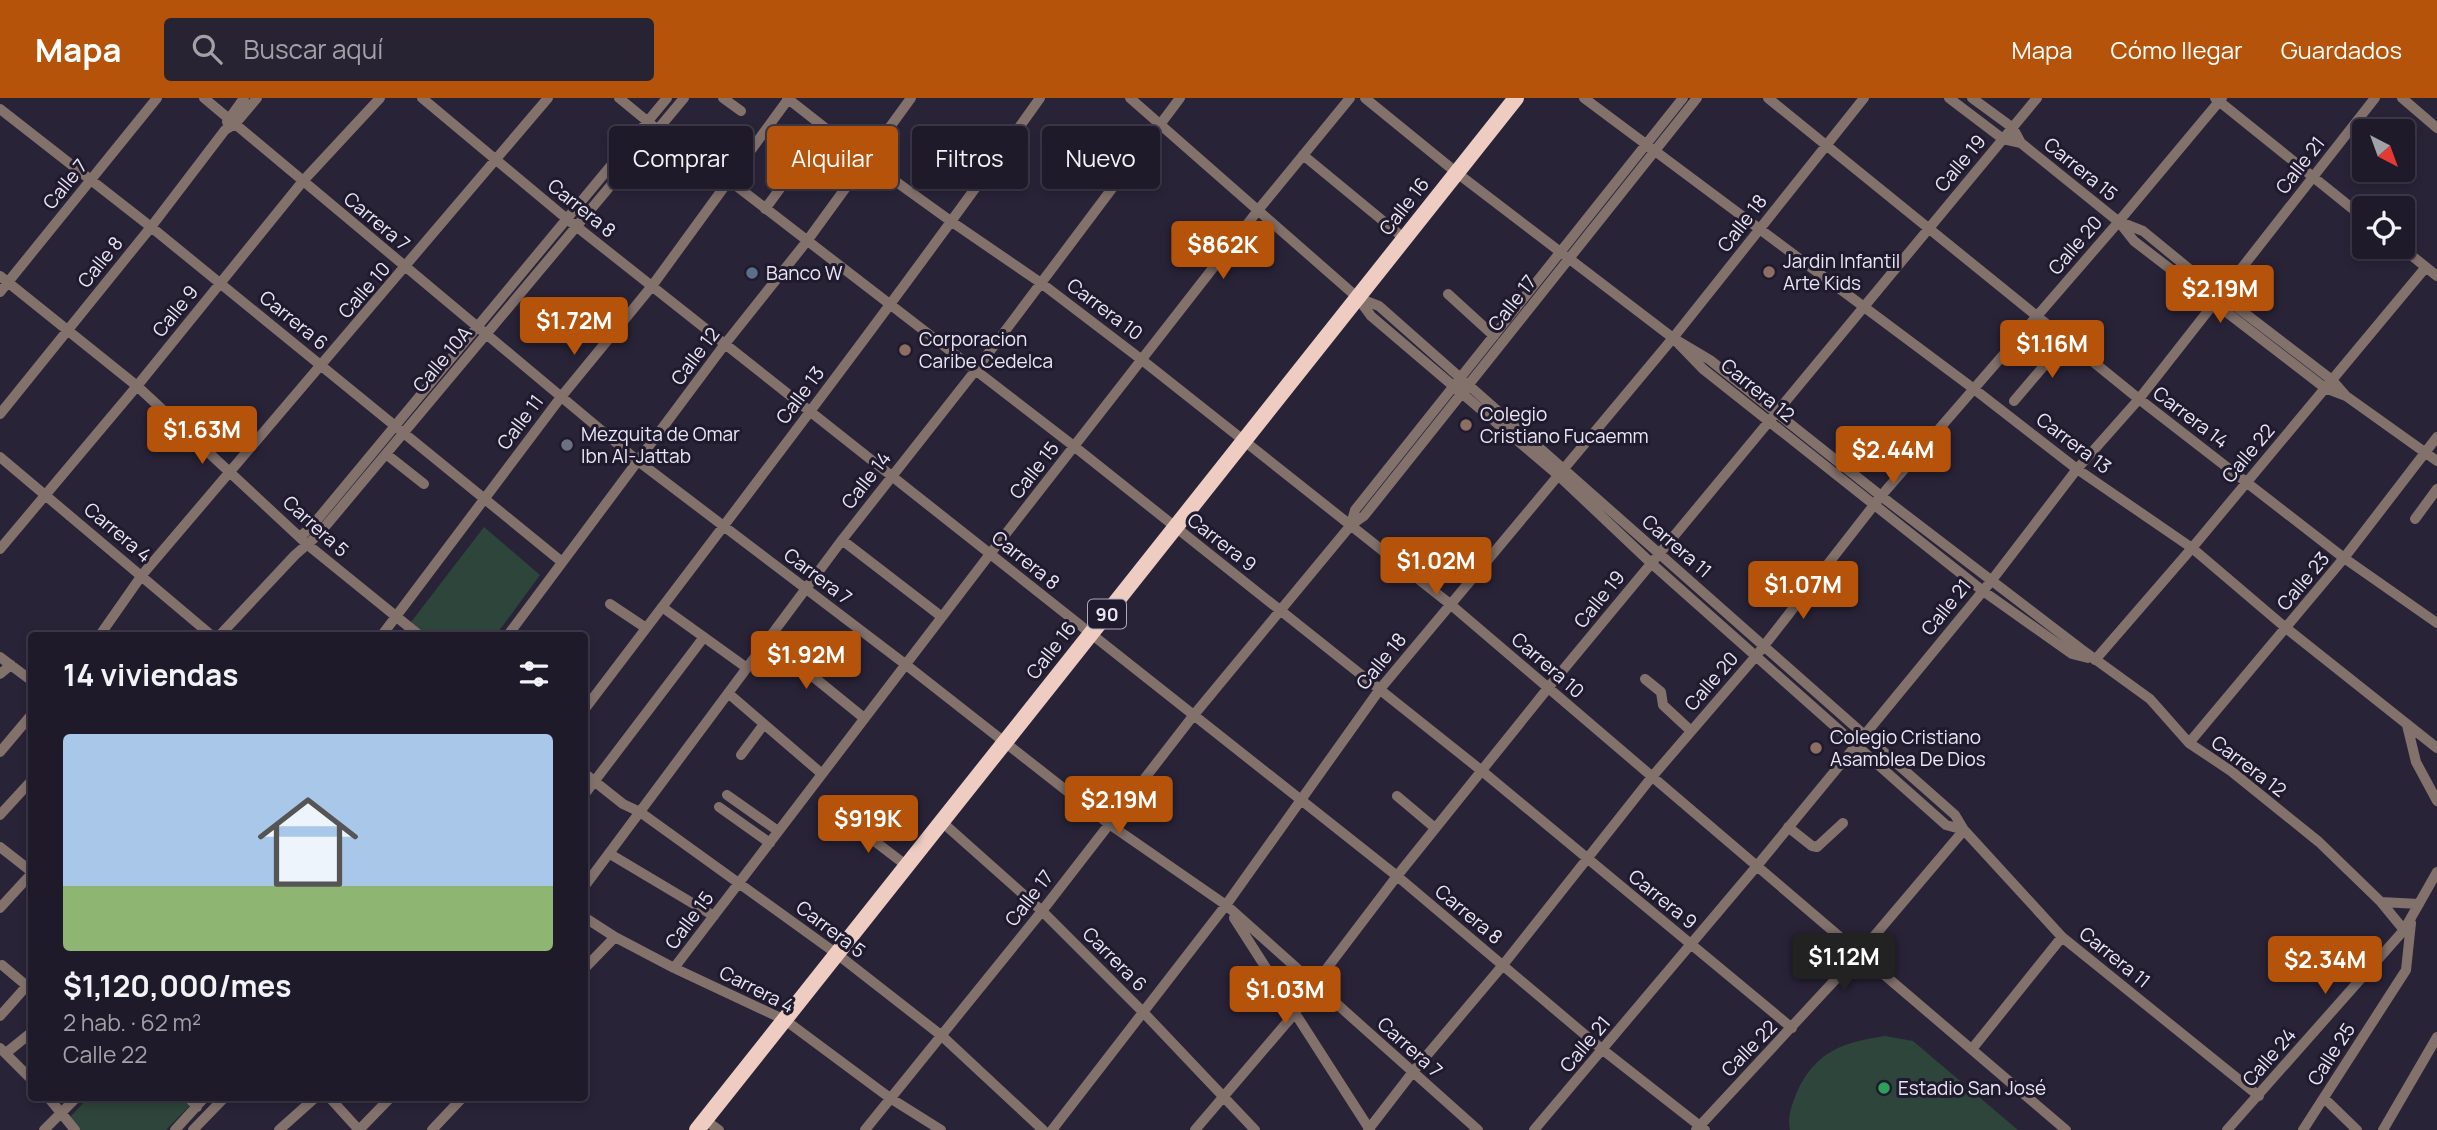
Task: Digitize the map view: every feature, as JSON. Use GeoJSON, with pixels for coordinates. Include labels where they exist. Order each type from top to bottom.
{"type":"FeatureCollection","features":[{"type":"Feature","properties":{"kind":"highway","name":"Calle 16"},"geometry":{"type":"LineString","coordinates":[[701,1125],[1516,98]]}},
{"type":"Feature","properties":{"kind":"street","name":"Calle 7"},"geometry":{"type":"LineString","coordinates":[[0,292],[4,279],[157,98]]}},
{"type":"Feature","properties":{"kind":"street","name":"Carrera 7"},"geometry":{"type":"LineString","coordinates":[[204,98],[229,124],[303,181],[638,461],[905,664],[1109,824],[1226,905],[1478,1130]]}},
{"type":"Feature","properties":{"kind":"street","name":"Calle 8"},"geometry":{"type":"LineString","coordinates":[[0,414],[151,227],[229,124],[244,98]]}},
{"type":"Feature","properties":{"kind":"street","name":"Calle 8"},"geometry":{"type":"LineString","coordinates":[[229,124],[257,98]]}},
{"type":"Feature","properties":{"kind":"street","name":"Calle 9"},"geometry":{"type":"LineString","coordinates":[[0,549],[137,386],[303,181],[380,98]]}},
{"type":"Feature","properties":{"kind":"street","name":"Carrera 8"},"geometry":{"type":"LineString","coordinates":[[422,98],[566,219],[1397,876],[1700,1128]]}},
{"type":"Feature","properties":{"kind":"street","name":"Calle 10"},"geometry":{"type":"LineString","coordinates":[[102,632],[142,576],[548,98]]}},
{"type":"Feature","properties":{"kind":"street","name":"Carrera 9"},"geometry":{"type":"LineString","coordinates":[[618,98],[654,126]]}},
{"type":"Feature","properties":{"kind":"street","name":"Calle 10A"},"geometry":{"type":"LineString","coordinates":[[300,537],[400,429],[481,331],[566,219],[667,98]]}},
{"type":"Feature","properties":{"kind":"street","name":"Calle 10A"},"geometry":{"type":"LineString","coordinates":[[661,126],[684,98]]}},
{"type":"Feature","properties":{"kind":"street"},"geometry":{"type":"LineString","coordinates":[[723,98],[741,111]]}},
{"type":"Feature","properties":{"kind":"street","name":"Carrera 10"},"geometry":{"type":"LineString","coordinates":[[788,98],[823,126]]}},
{"type":"Feature","properties":{"kind":"street","name":"Calle 11"},"geometry":{"type":"LineString","coordinates":[[753,148],[788,98]]}},
{"type":"Feature","properties":{"kind":"street","name":"Calle 12"},"geometry":{"type":"LineString","coordinates":[[891,126],[911,98]]}},
{"type":"Feature","properties":{"kind":"street","name":"Calle 13"},"geometry":{"type":"LineString","coordinates":[[588,705],[809,410],[892,305],[1040,98]]}},
{"type":"Feature","properties":{"kind":"street","name":"Carrera 11"},"geometry":{"type":"LineString","coordinates":[[1130,98],[1358,298],[1371,316],[1461,386],[1659,554],[1955,814],[1964,831],[2062,937],[2259,1096]]}},
{"type":"Feature","properties":{"kind":"street","name":"Calle 14"},"geometry":{"type":"LineString","coordinates":[[588,882],[842,540],[975,371],[1180,98]]}},
{"type":"Feature","properties":{"kind":"street","name":"Calle 15"},"geometry":{"type":"LineString","coordinates":[[674,968],[990,554],[1259,209],[1350,98]]}},
{"type":"Feature","properties":{"kind":"street","name":"Carrera 12"},"geometry":{"type":"LineString","coordinates":[[1364,98],[1457,173],[1673,338],[1710,360],[1778,412],[1983,591],[2072,654],[2095,660]]}},
{"type":"Feature","properties":{"kind":"street","name":"Carrera 13"},"geometry":{"type":"LineString","coordinates":[[1584,98],[1975,389],[2077,469],[2192,548],[2286,628],[2437,748]]}},
{"type":"Feature","properties":{"kind":"street","name":"Calle 17"},"geometry":{"type":"LineString","coordinates":[[1650,148],[1683,98]]}},
{"type":"Feature","properties":{"kind":"street","name":"Calle 17"},"geometry":{"type":"LineString","coordinates":[[865,1130],[1042,911],[1193,716],[1351,525],[1364,516],[1461,386],[1650,148],[1697,98]]}},
{"type":"Feature","properties":{"kind":"street","name":"Carrera 14"},"geometry":{"type":"LineString","coordinates":[[1768,98],[2139,399],[2344,558],[2437,623]]}},
{"type":"Feature","properties":{"kind":"street","name":"Calle 18"},"geometry":{"type":"LineString","coordinates":[[1052,1130],[1226,905],[1380,689],[1673,338],[1864,98]]}},
{"type":"Feature","properties":{"kind":"street","name":"Carrera 15"},"geometry":{"type":"LineString","coordinates":[[1949,98],[2003,139],[2021,143]]}},
{"type":"Feature","properties":{"kind":"street","name":"Carrera 15"},"geometry":{"type":"LineString","coordinates":[[1972,98],[2013,128],[2021,143],[2119,222],[2143,231],[2218,299],[2329,384],[2437,461]]}},
{"type":"Feature","properties":{"kind":"street","name":"Calle 19"},"geometry":{"type":"LineString","coordinates":[[1195,1130],[1295,1013],[1397,876],[1548,688],[2037,98]]}},
{"type":"Feature","properties":{"kind":"street","name":"Calle 21"},"geometry":{"type":"LineString","coordinates":[[1534,1130],[1756,867],[1992,580],[2077,469],[2139,399],[2375,98]]}},
{"type":"Feature","properties":{"kind":"street"},"geometry":{"type":"LineString","coordinates":[[2402,98],[2437,128]]}},
{"type":"Feature","properties":{"kind":"street"},"geometry":{"type":"LineString","coordinates":[[2218,99],[2352,208]]}},
{"type":"Feature","properties":{"kind":"street","name":"Calle 20"},"geometry":{"type":"LineString","coordinates":[[1369,1129],[1651,778],[1756,656],[1878,501],[2119,222],[2218,99]]}},
{"type":"Feature","properties":{"kind":"street","name":"Carrera 6"},"geometry":{"type":"LineString","coordinates":[[0,109],[151,227],[562,562]]}},
{"type":"Feature","properties":{"kind":"street"},"geometry":{"type":"LineString","coordinates":[[1303,155],[1405,239]]}},
{"type":"Feature","properties":{"kind":"street","name":"Carrera 10"},"geometry":{"type":"LineString","coordinates":[[898,183],[1041,283],[1143,360],[1450,604],[2066,1130]]}},
{"type":"Feature","properties":{"kind":"street","name":"Calle 10A"},"geometry":{"type":"LineString","coordinates":[[481,331],[609,189]]}},
{"type":"Feature","properties":{"kind":"street","name":"Calle 11"},"geometry":{"type":"LineString","coordinates":[[384,632],[561,397],[652,286],[724,189]]}},
{"type":"Feature","properties":{"kind":"street","name":"Carrera 9"},"geometry":{"type":"LineString","coordinates":[[740,189],[1074,447],[1380,689],[1792,1028]]}},
{"type":"Feature","properties":{"kind":"street"},"geometry":{"type":"LineString","coordinates":[[765,209],[780,189]]}},
{"type":"Feature","properties":{"kind":"street","name":"Calle 12"},"geometry":{"type":"LineString","coordinates":[[510,632],[725,344],[845,189]]}},
{"type":"Feature","properties":{"kind":"street","name":"Calle 17"},"geometry":{"type":"LineString","coordinates":[[1461,386],[1494,336],[1566,254]]}},
{"type":"Feature","properties":{"kind":"street"},"geometry":{"type":"LineString","coordinates":[[2415,258],[2437,276]]}},
{"type":"Feature","properties":{"kind":"street","name":"Calle 22"},"geometry":{"type":"LineString","coordinates":[[2095,660],[2248,482],[2426,267]]}},
{"type":"Feature","properties":{"kind":"street","name":"Carrera 5"},"geometry":{"type":"LineString","coordinates":[[4,279],[137,386],[308,545],[415,632]]}},
{"type":"Feature","properties":{"kind":"street"},"geometry":{"type":"LineString","coordinates":[[1448,294],[1494,336]]}},
{"type":"Feature","properties":{"kind":"street","name":"Carrera 12"},"geometry":{"type":"LineString","coordinates":[[1673,338],[1703,369],[1770,422],[1992,580],[2150,699],[2189,743],[2231,771],[2319,842],[2381,902],[2404,930]]}},
{"type":"Feature","properties":{"kind":"street"},"geometry":{"type":"LineString","coordinates":[[2014,401],[2066,340]]}},
{"type":"Feature","properties":{"kind":"street","name":"Calle 10A"},"geometry":{"type":"LineString","coordinates":[[223,632],[295,555],[308,545],[386,454],[400,429]]}},
{"type":"Feature","properties":{"kind":"street","name":"Calle 23"},"geometry":{"type":"LineString","coordinates":[[2189,743],[2344,558],[2437,437]]}},
{"type":"Feature","properties":{"kind":"street"},"geometry":{"type":"LineString","coordinates":[[386,454],[424,484]]}},
{"type":"Feature","properties":{"kind":"street","name":"Carrera 4"},"geometry":{"type":"LineString","coordinates":[[0,457],[207,632]]}},
{"type":"Feature","properties":{"kind":"street","name":"Carrera 11"},"geometry":{"type":"LineString","coordinates":[[1562,473],[1651,563],[1946,825],[1964,831]]}},
{"type":"Feature","properties":{"kind":"street"},"geometry":{"type":"LineString","coordinates":[[2415,519],[2437,489]]}},
{"type":"Feature","properties":{"kind":"street"},"geometry":{"type":"LineString","coordinates":[[842,540],[942,617]]}},
{"type":"Feature","properties":{"kind":"street"},"geometry":{"type":"LineString","coordinates":[[610,604],[646,628]]}},
{"type":"Feature","properties":{"kind":"street"},"geometry":{"type":"LineString","coordinates":[[662,607],[747,668]]}},
{"type":"Feature","properties":{"kind":"street"},"geometry":{"type":"LineString","coordinates":[[588,790],[704,637]]}},
{"type":"Feature","properties":{"kind":"street"},"geometry":{"type":"LineString","coordinates":[[768,640],[864,718]]}},
{"type":"Feature","properties":{"kind":"street"},"geometry":{"type":"LineString","coordinates":[[0,657],[28,678]]}},
{"type":"Feature","properties":{"kind":"street"},"geometry":{"type":"LineString","coordinates":[[0,674],[11,665]]}},
{"type":"Feature","properties":{"kind":"street"},"geometry":{"type":"LineString","coordinates":[[1645,679],[1661,692],[1663,705],[1691,731]]}},
{"type":"Feature","properties":{"kind":"street"},"geometry":{"type":"LineString","coordinates":[[728,693],[822,774]]}},
{"type":"Feature","properties":{"kind":"street"},"geometry":{"type":"LineString","coordinates":[[0,752],[28,721]]}},
{"type":"Feature","properties":{"kind":"street"},"geometry":{"type":"LineString","coordinates":[[741,755],[764,724]]}},
{"type":"Feature","properties":{"kind":"street"},"geometry":{"type":"LineString","coordinates":[[2407,724],[2416,762],[2437,801]]}},
{"type":"Feature","properties":{"kind":"street","name":"Carrera 5"},"geometry":{"type":"LineString","coordinates":[[588,776],[623,804],[640,812],[740,882],[837,954],[942,1036],[1042,1130]]}},
{"type":"Feature","properties":{"kind":"street"},"geometry":{"type":"LineString","coordinates":[[0,815],[28,784]]}},
{"type":"Feature","properties":{"kind":"street"},"geometry":{"type":"LineString","coordinates":[[727,795],[778,831]]}},
{"type":"Feature","properties":{"kind":"street"},"geometry":{"type":"LineString","coordinates":[[1398,796],[1435,828]]}},
{"type":"Feature","properties":{"kind":"street"},"geometry":{"type":"LineString","coordinates":[[719,807],[770,843]]}},
{"type":"Feature","properties":{"kind":"street"},"geometry":{"type":"LineString","coordinates":[[847,820],[907,866]]}},
{"type":"Feature","properties":{"kind":"street","name":"Carrera 6"},"geometry":{"type":"LineString","coordinates":[[942,822],[1042,911],[1255,1130]]}},
{"type":"Feature","properties":{"kind":"street"},"geometry":{"type":"LineString","coordinates":[[1788,827],[1817,847],[1843,823]]}},
{"type":"Feature","properties":{"kind":"street","name":"Calle 22"},"geometry":{"type":"LineString","coordinates":[[1700,1128],[1858,954],[1964,831]]}},
{"type":"Feature","properties":{"kind":"street"},"geometry":{"type":"LineString","coordinates":[[0,847],[28,869]]}},
{"type":"Feature","properties":{"kind":"street"},"geometry":{"type":"LineString","coordinates":[[610,854],[714,916]]}},
{"type":"Feature","properties":{"kind":"street","name":"Calle 24"},"geometry":{"type":"LineString","coordinates":[[2227,1130],[2404,930],[2437,872]]}},
{"type":"Feature","properties":{"kind":"street"},"geometry":{"type":"LineString","coordinates":[[0,908],[28,876]]}},
{"type":"Feature","properties":{"kind":"street"},"geometry":{"type":"LineString","coordinates":[[2381,902],[2419,904]]}},
{"type":"Feature","properties":{"kind":"street"},"geometry":{"type":"LineString","coordinates":[[1226,905],[1369,1129]]}},
{"type":"Feature","properties":{"kind":"street","name":"Calle 25"},"geometry":{"type":"LineString","coordinates":[[2303,1130],[2406,970],[2412,919]]}},
{"type":"Feature","properties":{"kind":"street","name":"Carrera 4"},"geometry":{"type":"LineString","coordinates":[[588,920],[674,968],[785,1020],[890,1098],[941,1130]]}},
{"type":"Feature","properties":{"kind":"street"},"geometry":{"type":"LineString","coordinates":[[588,965],[615,937]]}},
{"type":"Feature","properties":{"kind":"street"},"geometry":{"type":"LineString","coordinates":[[1972,1049],[2062,937]]}},
{"type":"Feature","properties":{"kind":"street"},"geometry":{"type":"LineString","coordinates":[[2,965],[28,982]]}},
{"type":"Feature","properties":{"kind":"street"},"geometry":{"type":"LineString","coordinates":[[0,1016],[28,984]]}},
{"type":"Feature","properties":{"kind":"street"},"geometry":{"type":"LineString","coordinates":[[28,1034],[2,1050],[28,1076]]}},
{"type":"Feature","properties":{"kind":"street"},"geometry":{"type":"LineString","coordinates":[[2383,1130],[2437,1037]]}},
{"type":"Feature","properties":{"kind":"street"},"geometry":{"type":"LineString","coordinates":[[2324,1098],[2357,1130]]}},
{"type":"Feature","properties":{"kind":"street"},"geometry":{"type":"LineString","coordinates":[[52,1101],[75,1130]]}},
{"type":"Feature","properties":{"kind":"street"},"geometry":{"type":"LineString","coordinates":[[44,1130],[73,1101]]}},
{"type":"Feature","properties":{"kind":"street"},"geometry":{"type":"LineString","coordinates":[[192,1101],[197,1107]]}},
{"type":"Feature","properties":{"kind":"street"},"geometry":{"type":"LineString","coordinates":[[175,1130],[202,1101]]}},
{"type":"Feature","properties":{"kind":"street"},"geometry":{"type":"LineString","coordinates":[[193,1130],[221,1101]]}},
{"type":"Feature","properties":{"kind":"street"},"geometry":{"type":"LineString","coordinates":[[279,1130],[312,1101]]}},
{"type":"Feature","properties":{"kind":"street"},"geometry":{"type":"LineString","coordinates":[[333,1101],[359,1130],[387,1101]]}},
{"type":"Feature","properties":{"kind":"street"},"geometry":{"type":"LineString","coordinates":[[432,1130],[459,1101]]}},
{"type":"Feature","properties":{"kind":"street"},"geometry":{"type":"LineString","coordinates":[[701,1125],[719,1130]]}},
{"type":"Feature","properties":{"kind":"green space"},"geometry":{"type":"Polygon","coordinates":[[[484,527],[540,575],[498,632],[416,632],[408,626],[484,527]]]}},
{"type":"Feature","properties":{"kind":"green space","name":"Estadio San José"},"geometry":{"type":"Polygon","coordinates":[[[1885,1036],[1913,1041],[2018,1130],[1790,1130],[1793,1101],[1812,1067],[1843,1046],[1885,1036]]]}},
{"type":"Feature","properties":{"kind":"green space"},"geometry":{"type":"Polygon","coordinates":[[[85,1101],[194,1101],[166,1130],[79,1130],[70,1117],[85,1101]]]}},
{"type":"Feature","properties":{"kind":"place","name":"Jardin Infantil Arte Kids"},"geometry":{"type":"Point","coordinates":[1769,272]}},
{"type":"Feature","properties":{"kind":"place","name":"Banco W"},"geometry":{"type":"Point","coordinates":[752,273]}},
{"type":"Feature","properties":{"kind":"place","name":"Corporacion Caribe Cedelca"},"geometry":{"type":"Point","coordinates":[905,350]}},
{"type":"Feature","properties":{"kind":"place","name":"Colegio Cristiano Fucaemm"},"geometry":{"type":"Point","coordinates":[1466,425]}},
{"type":"Feature","properties":{"kind":"place","name":"Mezquita de Omar Ibn Al-Jattab"},"geometry":{"type":"Point","coordinates":[567,445]}},
{"type":"Feature","properties":{"kind":"place","name":"Colegio Cristiano Asamblea De Dios"},"geometry":{"type":"Point","coordinates":[1816,748]}},
{"type":"Feature","properties":{"kind":"place","name":"Estadio San José"},"geometry":{"type":"Point","coordinates":[1884,1088]}}]}
